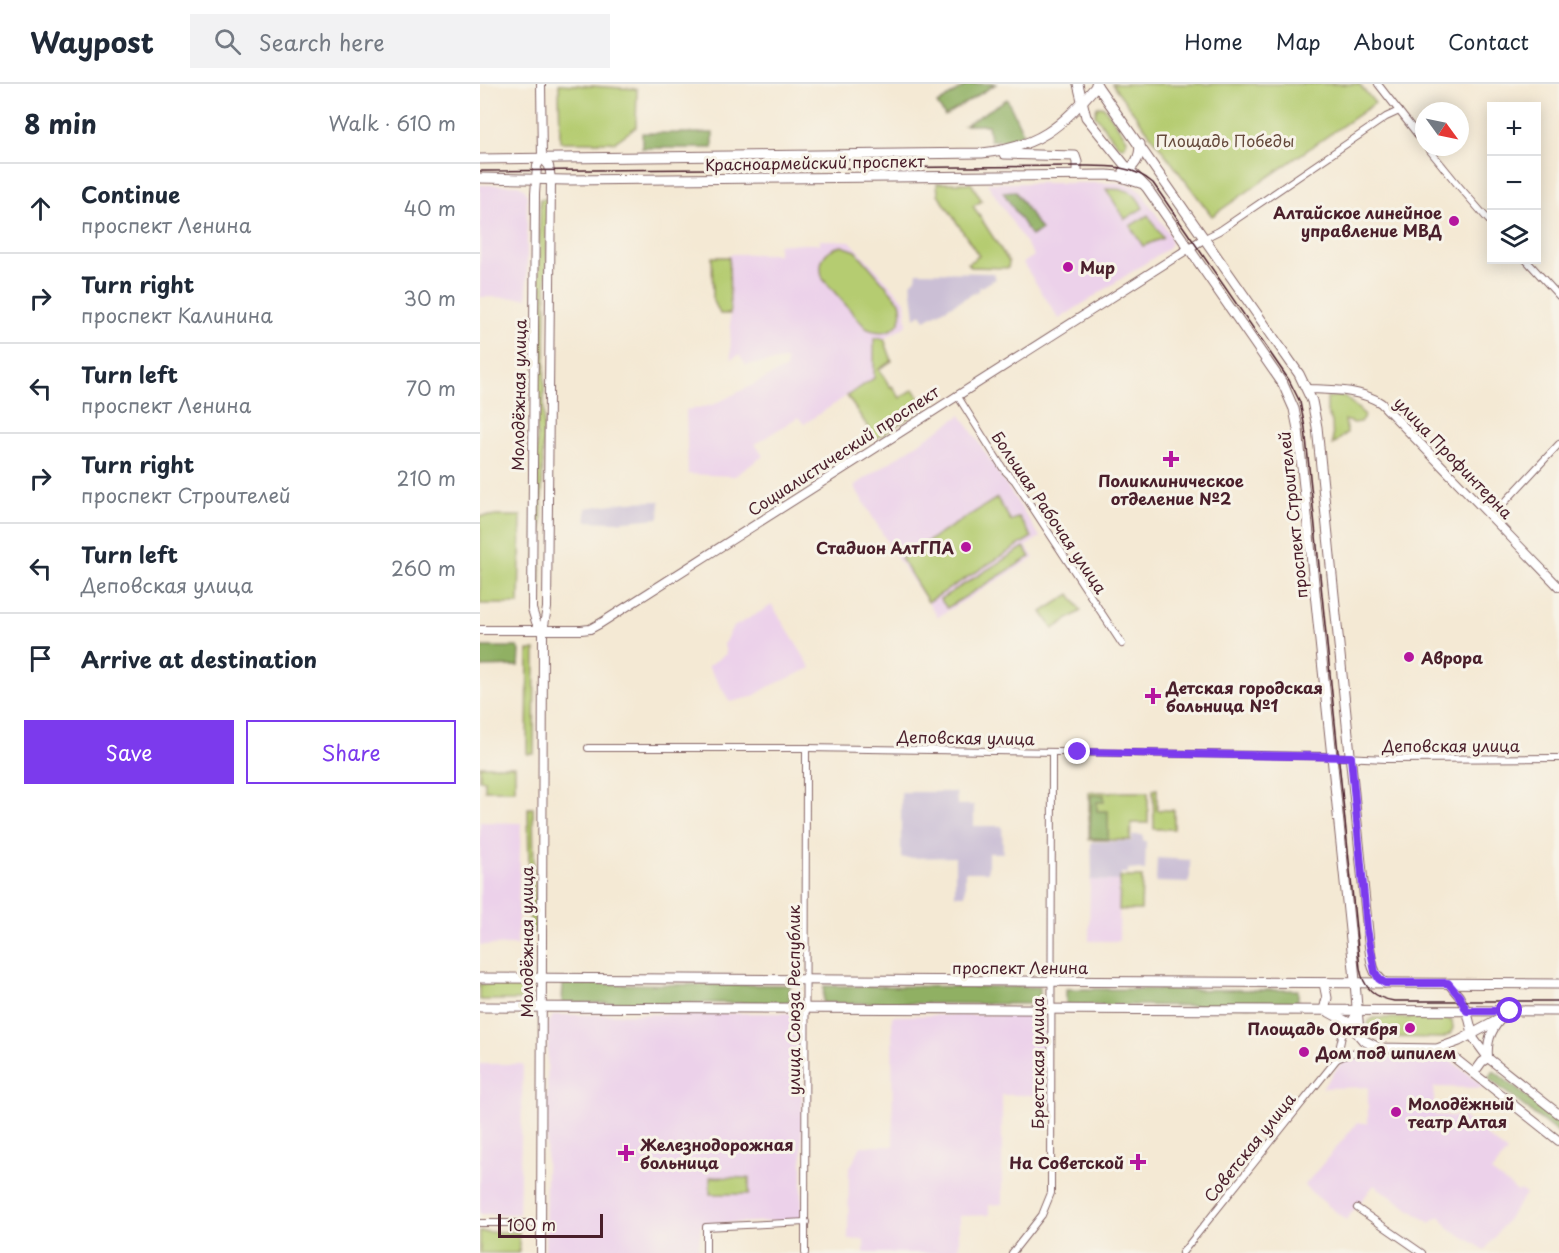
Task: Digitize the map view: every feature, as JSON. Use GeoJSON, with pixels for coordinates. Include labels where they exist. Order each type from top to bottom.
{"type":"FeatureCollection","features":[{"type":"Feature","properties":{"kind":"main road","name":"проспект Строителей"},"geometry":{"type":"LineString","coordinates":[[1078,84],[1086,117],[1129,170],[1147,188],[1290,396],[1297,422],[1310,538],[1358,1010]]}},
{"type":"Feature","properties":{"kind":"main road","name":"Красноармейский проспект"},"geometry":{"type":"LineString","coordinates":[[480,159],[982,153],[1023,146],[1052,130],[1082,103],[1097,84]]}},
{"type":"Feature","properties":{"kind":"main road","name":"проспект Строителей"},"geometry":{"type":"LineString","coordinates":[[1097,84],[1308,389],[1317,427],[1372,967],[1379,979],[1385,983]]}},
{"type":"Feature","properties":{"kind":"main road"},"geometry":{"type":"LineString","coordinates":[[1107,175],[1129,170],[1137,160],[1140,144]]}},
{"type":"Feature","properties":{"kind":"main road"},"geometry":{"type":"LineString","coordinates":[[982,153],[1070,155],[1077,159],[1077,175]]}},
{"type":"Feature","properties":{"kind":"main road","name":"Красноармейский проспект"},"geometry":{"type":"LineString","coordinates":[[480,178],[1107,175],[1130,179],[1147,188]]}},
{"type":"Feature","properties":{"kind":"main road"},"geometry":{"type":"LineString","coordinates":[[1310,538],[1328,536]]}},
{"type":"Feature","properties":{"kind":"main road","name":"проспект Ленина"},"geometry":{"type":"LineString","coordinates":[[480,978],[1559,984]]}},
{"type":"Feature","properties":{"kind":"main road"},"geometry":{"type":"LineString","coordinates":[[1324,983],[1327,998],[1324,1010]]}},
{"type":"Feature","properties":{"kind":"main road"},"geometry":{"type":"LineString","coordinates":[[480,1007],[1559,1011]]}},
{"type":"Feature","properties":{"kind":"main road"},"geometry":{"type":"LineString","coordinates":[[1324,1010],[1339,1016],[1349,1023],[1363,1040],[1379,1048],[1437,1049],[1472,1034],[1502,1018],[1510,1011]]}},
{"type":"Feature","properties":{"kind":"main road"},"geometry":{"type":"LineString","coordinates":[[1358,1010],[1359,1033]]}},
{"type":"Feature","properties":{"kind":"street","name":"Молодёжная улица"},"geometry":{"type":"LineString","coordinates":[[541,84],[542,158],[537,166],[536,178],[531,609],[536,622],[543,631]]}},
{"type":"Feature","properties":{"kind":"street"},"geometry":{"type":"LineString","coordinates":[[1378,84],[1415,131]]}},
{"type":"Feature","properties":{"kind":"street"},"geometry":{"type":"LineString","coordinates":[[1205,238],[1219,231],[1386,117],[1399,111]]}},
{"type":"Feature","properties":{"kind":"street"},"geometry":{"type":"LineString","coordinates":[[1435,156],[1487,218]]}},
{"type":"Feature","properties":{"kind":"street","name":"Молодёжная улица"},"geometry":{"type":"LineString","coordinates":[[541,1253],[543,631],[547,609],[551,179],[549,166],[542,158]]}},
{"type":"Feature","properties":{"kind":"street","name":"Социалистический проспект"},"geometry":{"type":"LineString","coordinates":[[480,630],[590,629],[1205,238]]}},
{"type":"Feature","properties":{"kind":"street"},"geometry":{"type":"LineString","coordinates":[[1530,264],[1559,296]]}},
{"type":"Feature","properties":{"kind":"street","name":"улица Профинтерна"},"geometry":{"type":"LineString","coordinates":[[1308,389],[1354,392],[1372,398],[1381,404],[1559,586]]}},
{"type":"Feature","properties":{"kind":"street","name":"Большая Рабочая улица"},"geometry":{"type":"LineString","coordinates":[[957,395],[1004,470],[1015,481],[1122,644]]}},
{"type":"Feature","properties":{"kind":"street"},"geometry":{"type":"LineString","coordinates":[[1491,517],[1559,444]]}},
{"type":"Feature","properties":{"kind":"street","name":"Деповская улица"},"geometry":{"type":"LineString","coordinates":[[588,748],[806,748],[1437,759],[1559,758]]}},
{"type":"Feature","properties":{"kind":"street","name":"улица Союза Республик"},"geometry":{"type":"LineString","coordinates":[[805,1253],[806,748]]}},
{"type":"Feature","properties":{"kind":"street","name":"Брестская улица"},"geometry":{"type":"LineString","coordinates":[[1012,1253],[1042,1215],[1052,1193],[1050,982],[1052,752]]}},
{"type":"Feature","properties":{"kind":"street"},"geometry":{"type":"LineString","coordinates":[[1448,983],[1459,996],[1467,1011],[1472,1034],[1488,1058],[1559,1114]]}},
{"type":"Feature","properties":{"kind":"street"},"geometry":{"type":"LineString","coordinates":[[1337,1059],[1342,1036],[1358,1010]]}},
{"type":"Feature","properties":{"kind":"street"},"geometry":{"type":"LineString","coordinates":[[1488,1058],[1487,1045],[1491,1034],[1502,1018]]}},
{"type":"Feature","properties":{"kind":"street"},"geometry":{"type":"LineString","coordinates":[[1337,1059],[1351,1053],[1379,1048]]}},
{"type":"Feature","properties":{"kind":"street"},"geometry":{"type":"LineString","coordinates":[[1437,1049],[1452,1056],[1559,1141]]}},
{"type":"Feature","properties":{"kind":"street"},"geometry":{"type":"LineString","coordinates":[[1474,1073],[1488,1058]]}},
{"type":"Feature","properties":{"kind":"street","name":"Советская улица"},"geometry":{"type":"LineString","coordinates":[[1182,1253],[1337,1059]]}},
{"type":"Feature","properties":{"kind":"street"},"geometry":{"type":"LineString","coordinates":[[1357,1208],[1422,1253]]}},
{"type":"Feature","properties":{"kind":"street"},"geometry":{"type":"LineString","coordinates":[[706,1253],[706,1227],[806,1222]]}},
{"type":"Feature","properties":{"kind":"street"},"geometry":{"type":"LineString","coordinates":[[480,1223],[541,1223]]}},
{"type":"Feature","properties":{"kind":"shaded area"},"geometry":{"type":"Polygon","coordinates":[[[987,183],[1119,183],[1133,186],[1142,193],[1170,235],[1171,243],[1167,249],[1059,319],[1023,263],[1034,256],[987,183]]]}},
{"type":"Feature","properties":{"kind":"shaded area"},"geometry":{"type":"Polygon","coordinates":[[[480,185],[518,185],[524,188],[527,194],[527,298],[480,297],[480,185]]]}},
{"type":"Feature","properties":{"kind":"shaded area"},"geometry":{"type":"Polygon","coordinates":[[[820,240],[850,241],[905,301],[907,325],[884,339],[874,338],[874,378],[804,424],[798,417],[755,444],[763,456],[735,476],[688,474],[686,410],[713,405],[786,368],[786,360],[746,365],[739,355],[731,359],[729,254],[778,254],[778,244],[820,244],[820,240]]]}},
{"type":"Feature","properties":{"kind":"shaded area"},"geometry":{"type":"Polygon","coordinates":[[[917,272],[993,273],[996,279],[925,320],[921,314],[915,318],[911,283],[916,278],[917,272]]]}},
{"type":"Feature","properties":{"kind":"shaded area"},"geometry":{"type":"Polygon","coordinates":[[[961,415],[1040,537],[1026,546],[1034,558],[938,617],[897,558],[854,486],[961,415]]]}},
{"type":"Feature","properties":{"kind":"shaded area"},"geometry":{"type":"Polygon","coordinates":[[[660,501],[659,518],[614,522],[586,521],[586,508],[627,502],[660,501]]]}},
{"type":"Feature","properties":{"kind":"shaded area"},"geometry":{"type":"Polygon","coordinates":[[[772,605],[811,668],[768,687],[752,697],[730,702],[708,666],[726,654],[724,644],[732,628],[772,605]]]}},
{"type":"Feature","properties":{"kind":"shaded area"},"geometry":{"type":"Polygon","coordinates":[[[901,792],[956,792],[957,805],[974,805],[974,826],[1002,826],[1003,853],[988,853],[988,872],[965,872],[965,895],[955,895],[955,857],[901,858],[901,792]]]}},
{"type":"Feature","properties":{"kind":"shaded area"},"geometry":{"type":"Polygon","coordinates":[[[480,822],[521,823],[517,945],[480,945],[480,822]]]}},
{"type":"Feature","properties":{"kind":"shaded area"},"geometry":{"type":"Polygon","coordinates":[[[1132,835],[1143,835],[1143,841],[1146,841],[1145,870],[1128,869],[1128,873],[1121,873],[1120,881],[1090,880],[1092,874],[1091,842],[1132,841],[1132,835]]]}},
{"type":"Feature","properties":{"kind":"shaded area"},"geometry":{"type":"Polygon","coordinates":[[[1157,858],[1190,860],[1188,883],[1156,882],[1157,858]]]}},
{"type":"Feature","properties":{"kind":"shaded area"},"geometry":{"type":"Polygon","coordinates":[[[1090,880],[1120,881],[1119,941],[1089,941],[1090,880]]]}},
{"type":"Feature","properties":{"kind":"shaded area"},"geometry":{"type":"Polygon","coordinates":[[[796,1013],[802,1021],[802,1220],[701,1224],[698,1253],[545,1253],[548,1023],[554,1015],[796,1013]]]}},
{"type":"Feature","properties":{"kind":"shaded area"},"geometry":{"type":"Polygon","coordinates":[[[1040,1014],[1046,1021],[1045,1095],[1002,1095],[1002,1204],[989,1205],[989,1215],[959,1216],[959,1253],[864,1253],[864,1240],[848,1239],[849,1170],[861,1146],[893,1146],[892,1016],[1040,1014]]]}},
{"type":"Feature","properties":{"kind":"shaded area"},"geometry":{"type":"Polygon","coordinates":[[[1350,1057],[1445,1058],[1486,1088],[1434,1087],[1434,1115],[1463,1117],[1507,1152],[1491,1172],[1518,1192],[1520,1190],[1526,1194],[1485,1250],[1449,1228],[1440,1216],[1430,1223],[1374,1185],[1346,1220],[1304,1186],[1357,1123],[1368,1123],[1368,1087],[1322,1088],[1343,1061],[1350,1057]]]}},
{"type":"Feature","properties":{"kind":"shaded area"},"geometry":{"type":"Polygon","coordinates":[[[480,1064],[523,1064],[519,1214],[480,1214],[480,1064]]]}},
{"type":"Feature","properties":{"kind":"green space"},"geometry":{"type":"Polygon","coordinates":[[[559,84],[637,89],[636,127],[615,142],[560,142],[559,84]]]}},
{"type":"Feature","properties":{"kind":"green space"},"geometry":{"type":"Polygon","coordinates":[[[968,84],[996,84],[945,116],[937,104],[968,84]]]}},
{"type":"Feature","properties":{"kind":"green space","name":"Площадь Победы"},"geometry":{"type":"Polygon","coordinates":[[[1112,84],[1359,84],[1375,103],[1212,216],[1112,84]]]}},
{"type":"Feature","properties":{"kind":"green space"},"geometry":{"type":"Polygon","coordinates":[[[1007,99],[1023,133],[1006,141],[990,140],[988,125],[965,125],[1007,99]]]}},
{"type":"Feature","properties":{"kind":"green space"},"geometry":{"type":"Polygon","coordinates":[[[1101,106],[1127,139],[1125,146],[1118,145],[1095,115],[1097,107],[1101,106]]]}},
{"type":"Feature","properties":{"kind":"green space"},"geometry":{"type":"Polygon","coordinates":[[[642,133],[713,133],[713,148],[642,148],[642,133]]]}},
{"type":"Feature","properties":{"kind":"green space"},"geometry":{"type":"Polygon","coordinates":[[[937,183],[971,183],[982,201],[973,206],[1009,262],[1008,268],[971,267],[968,263],[979,256],[938,194],[937,183]]]}},
{"type":"Feature","properties":{"kind":"green space"},"geometry":{"type":"Polygon","coordinates":[[[1106,189],[1129,191],[1143,208],[1125,219],[1106,189]]]}},
{"type":"Feature","properties":{"kind":"green space"},"geometry":{"type":"Polygon","coordinates":[[[1015,191],[1041,230],[1031,236],[1003,192],[1015,191]]]}},
{"type":"Feature","properties":{"kind":"green space"},"geometry":{"type":"Polygon","coordinates":[[[540,199],[548,199],[540,598],[535,598],[540,199]]]}},
{"type":"Feature","properties":{"kind":"green space"},"geometry":{"type":"Polygon","coordinates":[[[1148,215],[1163,238],[1143,246],[1130,226],[1148,215]]]}},
{"type":"Feature","properties":{"kind":"green space"},"geometry":{"type":"Polygon","coordinates":[[[842,246],[856,251],[900,302],[901,318],[894,328],[881,332],[866,328],[823,279],[821,267],[823,257],[831,250],[842,246]]]}},
{"type":"Feature","properties":{"kind":"green space"},"geometry":{"type":"Polygon","coordinates":[[[712,257],[729,257],[730,314],[720,314],[713,299],[712,257]]]}},
{"type":"Feature","properties":{"kind":"green space"},"geometry":{"type":"Polygon","coordinates":[[[874,338],[884,339],[892,361],[879,369],[890,387],[892,386],[900,398],[914,389],[925,407],[876,439],[847,396],[874,378],[874,338]]]}},
{"type":"Feature","properties":{"kind":"green space"},"geometry":{"type":"Polygon","coordinates":[[[1344,396],[1365,415],[1360,422],[1345,420],[1347,433],[1333,445],[1332,422],[1327,412],[1327,398],[1344,396]]]}},
{"type":"Feature","properties":{"kind":"green space","name":"Стадион АлтГПА"},"geometry":{"type":"Polygon","coordinates":[[[997,498],[1011,521],[1019,517],[1032,537],[928,602],[901,558],[997,498]]]}},
{"type":"Feature","properties":{"kind":"green space"},"geometry":{"type":"Polygon","coordinates":[[[480,516],[521,516],[519,604],[480,604],[480,516]]]}},
{"type":"Feature","properties":{"kind":"green space"},"geometry":{"type":"Polygon","coordinates":[[[1024,547],[1030,557],[947,608],[940,599],[1024,547]]]}},
{"type":"Feature","properties":{"kind":"green space"},"geometry":{"type":"Polygon","coordinates":[[[1070,594],[1081,611],[1053,629],[1042,612],[1070,594]]]}},
{"type":"Feature","properties":{"kind":"green space"},"geometry":{"type":"Polygon","coordinates":[[[480,647],[518,647],[519,666],[480,667],[480,647]]]}},
{"type":"Feature","properties":{"kind":"green space"},"geometry":{"type":"Polygon","coordinates":[[[528,650],[535,650],[534,754],[527,754],[528,650]]]}},
{"type":"Feature","properties":{"kind":"green space"},"geometry":{"type":"Polygon","coordinates":[[[480,766],[515,766],[515,790],[485,790],[485,780],[480,780],[480,766]]]}},
{"type":"Feature","properties":{"kind":"green space"},"geometry":{"type":"Polygon","coordinates":[[[1157,789],[1157,810],[1174,810],[1174,829],[1154,829],[1153,790],[1157,789]]]}},
{"type":"Feature","properties":{"kind":"green space"},"geometry":{"type":"Polygon","coordinates":[[[1089,792],[1148,792],[1148,823],[1131,823],[1130,840],[1089,840],[1089,792]]]}},
{"type":"Feature","properties":{"kind":"green space"},"geometry":{"type":"Polygon","coordinates":[[[1091,795],[1104,795],[1104,802],[1097,802],[1097,811],[1108,811],[1108,839],[1090,838],[1091,795]]]}},
{"type":"Feature","properties":{"kind":"green space"},"geometry":{"type":"Polygon","coordinates":[[[528,808],[533,808],[535,932],[530,932],[528,808]]]}},
{"type":"Feature","properties":{"kind":"green space"},"geometry":{"type":"Polygon","coordinates":[[[1120,877],[1142,877],[1141,910],[1119,910],[1120,877]]]}},
{"type":"Feature","properties":{"kind":"green space"},"geometry":{"type":"Polygon","coordinates":[[[480,984],[523,985],[523,1000],[480,1000],[480,984]]]}},
{"type":"Feature","properties":{"kind":"green space"},"geometry":{"type":"Polygon","coordinates":[[[563,984],[790,985],[789,1003],[562,1003],[563,984]]]}},
{"type":"Feature","properties":{"kind":"green space"},"geometry":{"type":"Polygon","coordinates":[[[824,986],[1040,987],[1040,1004],[823,1003],[824,986]]]}},
{"type":"Feature","properties":{"kind":"green space"},"geometry":{"type":"Polygon","coordinates":[[[1066,989],[1298,990],[1298,1006],[1066,1005],[1066,989]]]}},
{"type":"Feature","properties":{"kind":"green space"},"geometry":{"type":"Polygon","coordinates":[[[1374,1018],[1446,1018],[1452,1021],[1453,1028],[1450,1034],[1443,1038],[1376,1037],[1369,1034],[1367,1028],[1369,1021],[1374,1018]]]}},
{"type":"Feature","properties":{"kind":"green space"},"geometry":{"type":"Polygon","coordinates":[[[1494,1071],[1559,1122],[1559,1134],[1488,1078],[1494,1071]]]}},
{"type":"Feature","properties":{"kind":"green space"},"geometry":{"type":"Polygon","coordinates":[[[710,1177],[749,1178],[749,1194],[710,1194],[710,1177]]]}},
{"type":"Feature","properties":{"kind":"green space"},"geometry":{"type":"Polygon","coordinates":[[[480,1232],[519,1232],[519,1253],[480,1253],[480,1232]]]}},
{"type":"Feature","properties":{"kind":"tram line"},"geometry":{"type":"LineString","coordinates":[[480,171],[1097,166],[1127,169],[1153,183],[1289,380],[1300,402],[1305,428],[1360,968],[1364,981],[1376,995],[1394,1001],[1559,1001]]}},
{"type":"Feature","properties":{"kind":"place","name":"Алтайское линейное управление МВД"},"geometry":{"type":"Point","coordinates":[1454,221]}},
{"type":"Feature","properties":{"kind":"place","name":"Мир"},"geometry":{"type":"Point","coordinates":[1068,267]}},
{"type":"Feature","properties":{"kind":"place","name":"Поликлиническое отделение №2"},"geometry":{"type":"Point","coordinates":[1171,459]}},
{"type":"Feature","properties":{"kind":"place","name":"Стадион АлтГПА"},"geometry":{"type":"Point","coordinates":[966,547]}},
{"type":"Feature","properties":{"kind":"place","name":"Аврора"},"geometry":{"type":"Point","coordinates":[1409,657]}},
{"type":"Feature","properties":{"kind":"place","name":"Детская городская больница №1"},"geometry":{"type":"Point","coordinates":[1153,696]}},
{"type":"Feature","properties":{"kind":"place","name":"Площадь Октября"},"geometry":{"type":"Point","coordinates":[1410,1028]}},
{"type":"Feature","properties":{"kind":"place","name":"Дом под шпилем"},"geometry":{"type":"Point","coordinates":[1304,1052]}},
{"type":"Feature","properties":{"kind":"place","name":"Молодёжный театр Алтая"},"geometry":{"type":"Point","coordinates":[1396,1112]}},
{"type":"Feature","properties":{"kind":"place","name":"Железнодорожная больница"},"geometry":{"type":"Point","coordinates":[626,1153]}},
{"type":"Feature","properties":{"kind":"place","name":"На Советской"},"geometry":{"type":"Point","coordinates":[1138,1162]}},
{"type":"Feature","properties":{"kind":"route"},"geometry":{"type":"LineString","coordinates":[[1078,752],[1351,757],[1367,929],[1372,967],[1376,976],[1385,983],[1448,983],[1459,996],[1467,1011],[1510,1011]]}}]}
